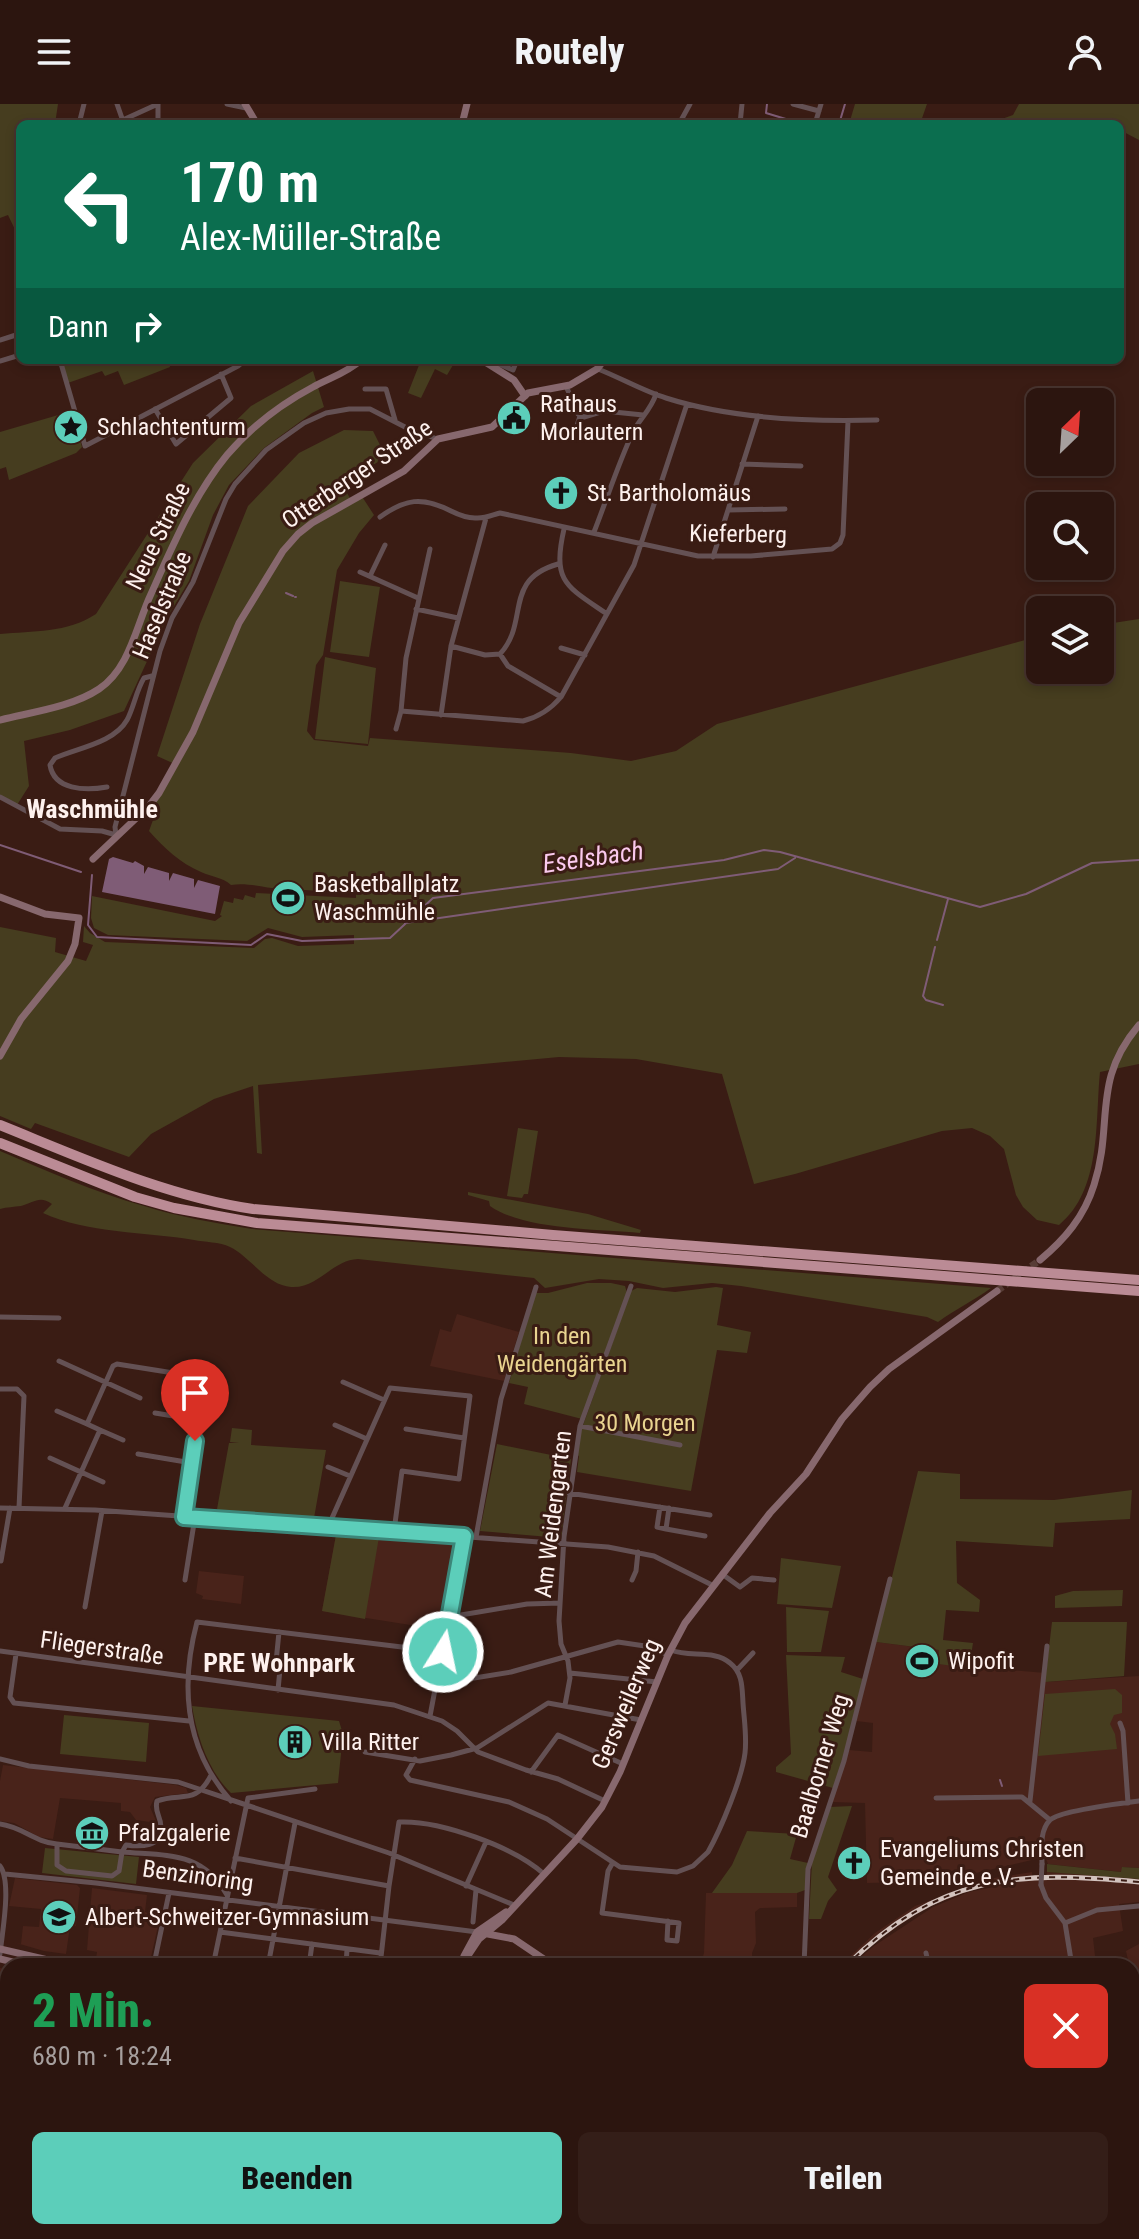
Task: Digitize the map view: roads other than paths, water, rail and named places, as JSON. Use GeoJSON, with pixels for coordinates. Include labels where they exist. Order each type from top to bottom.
{"type":"FeatureCollection","features":[{"type":"Feature","properties":{"kind":"highway"},"geometry":{"type":"LineString","coordinates":[[0,1125],[60,1150],[197,1198],[272,1211],[1139,1280]]}},
{"type":"Feature","properties":{"kind":"highway"},"geometry":{"type":"LineString","coordinates":[[0,1143],[154,1203],[257,1223],[1139,1291]]}},
{"type":"Feature","properties":{"kind":"street"},"geometry":{"type":"LineString","coordinates":[[127,120],[158,104]]}},
{"type":"Feature","properties":{"kind":"street"},"geometry":{"type":"LineString","coordinates":[[227,104],[246,106]]}},
{"type":"Feature","properties":{"kind":"street"},"geometry":{"type":"LineString","coordinates":[[793,104],[819,111]]}},
{"type":"Feature","properties":{"kind":"street"},"geometry":{"type":"LineString","coordinates":[[816,120],[821,104]]}},
{"type":"Feature","properties":{"kind":"street"},"geometry":{"type":"LineString","coordinates":[[61,364],[84,449],[238,364]]}},
{"type":"Feature","properties":{"kind":"street","name":"Neue Straße"},"geometry":{"type":"LineString","coordinates":[[0,720],[79,699],[98,690],[112,677],[124,661],[153,588],[200,492],[223,461],[246,435],[285,403],[356,364]]}},
{"type":"Feature","properties":{"kind":"street"},"geometry":{"type":"LineString","coordinates":[[489,364],[514,380],[525,396]]}},
{"type":"Feature","properties":{"kind":"street"},"geometry":{"type":"LineString","coordinates":[[499,364],[513,370],[515,364]]}},
{"type":"Feature","properties":{"kind":"street","name":"Otterberger Straße"},"geometry":{"type":"LineString","coordinates":[[93,859],[159,793],[193,732],[239,623],[283,551],[312,523],[404,471],[438,439],[492,427],[525,396],[540,389],[566,386],[601,364]]}},
{"type":"Feature","properties":{"kind":"street"},"geometry":{"type":"LineString","coordinates":[[597,369],[687,404],[758,416],[877,420]]}},
{"type":"Feature","properties":{"kind":"street"},"geometry":{"type":"LineString","coordinates":[[155,409],[176,444],[231,398],[221,374]]}},
{"type":"Feature","properties":{"kind":"street"},"geometry":{"type":"LineString","coordinates":[[566,386],[580,416],[575,432]]}},
{"type":"Feature","properties":{"kind":"street"},"geometry":{"type":"LineString","coordinates":[[365,389],[386,389],[395,421]]}},
{"type":"Feature","properties":{"kind":"street"},"geometry":{"type":"LineString","coordinates":[[594,532],[631,436],[656,394]]}},
{"type":"Feature","properties":{"kind":"street"},"geometry":{"type":"LineString","coordinates":[[401,711],[523,721],[537,717],[561,697],[629,576],[687,404]]}},
{"type":"Feature","properties":{"kind":"street","name":"Haselstraße"},"geometry":{"type":"LineString","coordinates":[[116,835],[115,827],[152,676],[172,618],[193,582],[226,499],[255,461],[304,423],[326,413],[361,408],[377,411],[438,439]]}},
{"type":"Feature","properties":{"kind":"street"},"geometry":{"type":"LineString","coordinates":[[580,416],[604,411],[643,415]]}},
{"type":"Feature","properties":{"kind":"street"},"geometry":{"type":"LineString","coordinates":[[713,557],[758,416]]}},
{"type":"Feature","properties":{"kind":"street","name":"Kieferberg"},"geometry":{"type":"LineString","coordinates":[[380,517],[399,504],[414,500],[462,516],[486,518],[500,513],[564,529],[594,532],[713,557],[778,555],[837,547],[843,535],[848,421]]}},
{"type":"Feature","properties":{"kind":"street"},"geometry":{"type":"LineString","coordinates":[[742,464],[801,466]]}},
{"type":"Feature","properties":{"kind":"street"},"geometry":{"type":"LineString","coordinates":[[728,510],[785,509]]}},
{"type":"Feature","properties":{"kind":"street"},"geometry":{"type":"LineString","coordinates":[[441,715],[451,646],[486,518]]}},
{"type":"Feature","properties":{"kind":"street"},"geometry":{"type":"LineString","coordinates":[[564,529],[558,564],[570,587],[607,614]]}},
{"type":"Feature","properties":{"kind":"street"},"geometry":{"type":"LineString","coordinates":[[370,577],[385,545]]}},
{"type":"Feature","properties":{"kind":"street"},"geometry":{"type":"LineString","coordinates":[[396,729],[401,711],[406,658],[430,549]]}},
{"type":"Feature","properties":{"kind":"street"},"geometry":{"type":"LineString","coordinates":[[451,646],[485,655],[500,654],[509,642],[527,583],[540,570],[558,564]]}},
{"type":"Feature","properties":{"kind":"street"},"geometry":{"type":"LineString","coordinates":[[360,572],[418,598]]}},
{"type":"Feature","properties":{"kind":"street"},"geometry":{"type":"LineString","coordinates":[[416,609],[458,618]]}},
{"type":"Feature","properties":{"kind":"street"},"geometry":{"type":"LineString","coordinates":[[561,648],[585,655]]}},
{"type":"Feature","properties":{"kind":"street"},"geometry":{"type":"LineString","coordinates":[[500,654],[508,666],[561,697]]}},
{"type":"Feature","properties":{"kind":"street"},"geometry":{"type":"LineString","coordinates":[[107,787],[86,789],[63,784],[52,775],[50,765],[59,756],[115,734],[128,718],[144,678],[152,676]]}},
{"type":"Feature","properties":{"kind":"street"},"geometry":{"type":"LineString","coordinates":[[0,797],[60,829],[102,831],[116,835]]}},
{"type":"Feature","properties":{"kind":"street"},"geometry":{"type":"LineString","coordinates":[[0,897],[45,914],[79,918],[75,944],[68,961],[21,1019],[0,1056]]}},
{"type":"Feature","properties":{"kind":"street"},"geometry":{"type":"LineString","coordinates":[[1040,1260],[1073,1228],[1090,1197],[1098,1170],[1109,1078],[1122,1048],[1139,1025]]}},
{"type":"Feature","properties":{"kind":"street","name":"Am Weidengarten"},"geometry":{"type":"LineString","coordinates":[[570,1673],[559,1635],[569,1493],[580,1426],[631,1286]]}},
{"type":"Feature","properties":{"kind":"street"},"geometry":{"type":"LineString","coordinates":[[476,1537],[501,1399],[536,1287]]}},
{"type":"Feature","properties":{"kind":"street","name":"Gersweilerweg"},"geometry":{"type":"LineString","coordinates":[[466,1958],[475,1943],[502,1920],[577,1839],[605,1801],[685,1623],[775,1507],[806,1474],[834,1429],[870,1387],[909,1354],[997,1291]]}},
{"type":"Feature","properties":{"kind":"street"},"geometry":{"type":"LineString","coordinates":[[0,1317],[59,1318]]}},
{"type":"Feature","properties":{"kind":"street"},"geometry":{"type":"LineString","coordinates":[[59,1361],[140,1398]]}},
{"type":"Feature","properties":{"kind":"street"},"geometry":{"type":"LineString","coordinates":[[87,1424],[113,1366],[117,1364],[205,1378],[184,1517]]}},
{"type":"Feature","properties":{"kind":"street"},"geometry":{"type":"LineString","coordinates":[[343,1382],[384,1400]]}},
{"type":"Feature","properties":{"kind":"street"},"geometry":{"type":"LineString","coordinates":[[328,1527],[391,1386],[470,1396],[459,1479],[402,1471],[394,1531]]}},
{"type":"Feature","properties":{"kind":"street"},"geometry":{"type":"LineString","coordinates":[[0,1389],[17,1389],[24,1396],[19,1508]]}},
{"type":"Feature","properties":{"kind":"street"},"geometry":{"type":"LineString","coordinates":[[57,1411],[123,1440]]}},
{"type":"Feature","properties":{"kind":"street"},"geometry":{"type":"LineString","coordinates":[[155,1413],[198,1420]]}},
{"type":"Feature","properties":{"kind":"street"},"geometry":{"type":"LineString","coordinates":[[335,1425],[367,1439]]}},
{"type":"Feature","properties":{"kind":"street"},"geometry":{"type":"LineString","coordinates":[[580,1426],[680,1445]]}},
{"type":"Feature","properties":{"kind":"street"},"geometry":{"type":"LineString","coordinates":[[406,1429],[464,1438]]}},
{"type":"Feature","properties":{"kind":"street"},"geometry":{"type":"LineString","coordinates":[[65,1508],[100,1430]]}},
{"type":"Feature","properties":{"kind":"street"},"geometry":{"type":"LineString","coordinates":[[138,1454],[192,1463]]}},
{"type":"Feature","properties":{"kind":"street"},"geometry":{"type":"LineString","coordinates":[[50,1458],[103,1482]]}},
{"type":"Feature","properties":{"kind":"street"},"geometry":{"type":"LineString","coordinates":[[328,1467],[350,1476]]}},
{"type":"Feature","properties":{"kind":"street"},"geometry":{"type":"LineString","coordinates":[[569,1493],[710,1515]]}},
{"type":"Feature","properties":{"kind":"street"},"geometry":{"type":"LineString","coordinates":[[660,1507],[657,1527],[705,1536]]}},
{"type":"Feature","properties":{"kind":"street"},"geometry":{"type":"LineString","coordinates":[[0,1508],[65,1508],[464,1536],[638,1552],[670,1563],[712,1585]]}},
{"type":"Feature","properties":{"kind":"street"},"geometry":{"type":"LineString","coordinates":[[1,1561],[10,1508]]}},
{"type":"Feature","properties":{"kind":"street"},"geometry":{"type":"LineString","coordinates":[[666,1529],[669,1508]]}},
{"type":"Feature","properties":{"kind":"street"},"geometry":{"type":"LineString","coordinates":[[85,1607],[102,1511]]}},
{"type":"Feature","properties":{"kind":"street"},"geometry":{"type":"LineString","coordinates":[[185,1580],[195,1517]]}},
{"type":"Feature","properties":{"kind":"street"},"geometry":{"type":"LineString","coordinates":[[430,1716],[464,1536]]}},
{"type":"Feature","properties":{"kind":"street"},"geometry":{"type":"LineString","coordinates":[[632,1580],[638,1552]]}},
{"type":"Feature","properties":{"kind":"street"},"geometry":{"type":"LineString","coordinates":[[721,1574],[740,1587],[752,1578],[774,1580]]}},
{"type":"Feature","properties":{"kind":"street","name":"Baalborner Weg"},"geometry":{"type":"LineString","coordinates":[[804,1958],[808,1869],[844,1761],[890,1579]]}},
{"type":"Feature","properties":{"kind":"street"},"geometry":{"type":"LineString","coordinates":[[449,1617],[527,1604],[560,1603]]}},
{"type":"Feature","properties":{"kind":"street"},"geometry":{"type":"LineString","coordinates":[[231,1801],[200,1752],[189,1721],[187,1678],[197,1622],[443,1652]]}},
{"type":"Feature","properties":{"kind":"street"},"geometry":{"type":"LineString","coordinates":[[278,1690],[280,1669],[276,1662],[279,1632]]}},
{"type":"Feature","properties":{"kind":"street"},"geometry":{"type":"LineString","coordinates":[[415,1759],[406,1775],[410,1780],[509,1802],[547,1819],[620,1867],[677,1872],[693,1866],[708,1852],[744,1757],[743,1688],[737,1670],[719,1656],[670,1653],[618,1642],[484,1678],[437,1684]]}},
{"type":"Feature","properties":{"kind":"street"},"geometry":{"type":"LineString","coordinates":[[1030,1801],[1047,1646]]}},
{"type":"Feature","properties":{"kind":"street","name":"Fliegerstraße"},"geometry":{"type":"LineString","coordinates":[[0,1651],[361,1699],[430,1716],[454,1729],[474,1749],[531,1772],[558,1779],[605,1801]]}},
{"type":"Feature","properties":{"kind":"street"},"geometry":{"type":"LineString","coordinates":[[737,1670],[753,1653]]}},
{"type":"Feature","properties":{"kind":"street"},"geometry":{"type":"LineString","coordinates":[[16,1654],[10,1697],[14,1703],[189,1721]]}},
{"type":"Feature","properties":{"kind":"street"},"geometry":{"type":"LineString","coordinates":[[565,1705],[570,1673],[657,1682]]}},
{"type":"Feature","properties":{"kind":"street"},"geometry":{"type":"LineString","coordinates":[[365,1752],[415,1759],[436,1758],[474,1749],[543,1705],[553,1703],[641,1720]]}},
{"type":"Feature","properties":{"kind":"street"},"geometry":{"type":"LineString","coordinates":[[1120,1723],[1128,1803]]}},
{"type":"Feature","properties":{"kind":"street"},"geometry":{"type":"LineString","coordinates":[[531,1772],[558,1735],[623,1764]]}},
{"type":"Feature","properties":{"kind":"street"},"geometry":{"type":"LineString","coordinates":[[0,1759],[29,1766],[172,1781],[394,1855],[511,1908]]}},
{"type":"Feature","properties":{"kind":"street"},"geometry":{"type":"LineString","coordinates":[[57,1844],[56,1860],[61,1869],[86,1878],[116,1875],[126,1845],[148,1846],[158,1838],[161,1827],[155,1808],[157,1801],[187,1798],[200,1790],[212,1774]]}},
{"type":"Feature","properties":{"kind":"street"},"geometry":{"type":"LineString","coordinates":[[215,1958],[248,1798],[315,1789]]}},
{"type":"Feature","properties":{"kind":"street"},"geometry":{"type":"LineString","coordinates":[[936,1798],[1013,1796],[1030,1801],[1050,1820]]}},
{"type":"Feature","properties":{"kind":"street"},"geometry":{"type":"LineString","coordinates":[[1071,1958],[1065,1923],[1046,1898],[1041,1885],[1042,1836],[1050,1820],[1062,1814],[1139,1801]]}},
{"type":"Feature","properties":{"kind":"street"},"geometry":{"type":"LineString","coordinates":[[380,1958],[399,1822],[442,1828],[486,1842],[544,1874]]}},
{"type":"Feature","properties":{"kind":"street"},"geometry":{"type":"LineString","coordinates":[[269,1958],[295,1823]]}},
{"type":"Feature","properties":{"kind":"street"},"geometry":{"type":"LineString","coordinates":[[0,1824],[15,1826],[41,1842],[192,1860],[214,1875],[227,1898]]}},
{"type":"Feature","properties":{"kind":"street"},"geometry":{"type":"LineString","coordinates":[[466,1886],[486,1842]]}},
{"type":"Feature","properties":{"kind":"street"},"geometry":{"type":"LineString","coordinates":[[235,1858],[389,1886]]}},
{"type":"Feature","properties":{"kind":"street"},"geometry":{"type":"LineString","coordinates":[[612,1864],[608,1871],[602,1913],[668,1921]]}},
{"type":"Feature","properties":{"kind":"street"},"geometry":{"type":"LineString","coordinates":[[0,1866],[5,1874],[6,1886],[0,1953],[28,1958]]}},
{"type":"Feature","properties":{"kind":"street","name":"Benzinoring"},"geometry":{"type":"LineString","coordinates":[[5,1874],[86,1878],[169,1893],[486,1933],[506,1937],[543,1958]]}},
{"type":"Feature","properties":{"kind":"street"},"geometry":{"type":"LineString","coordinates":[[473,1922],[476,1890]]}},
{"type":"Feature","properties":{"kind":"street"},"geometry":{"type":"LineString","coordinates":[[155,1958],[169,1893]]}},
{"type":"Feature","properties":{"kind":"street"},"geometry":{"type":"LineString","coordinates":[[1065,1923],[1097,1910],[1139,1906]]}},
{"type":"Feature","properties":{"kind":"street","name":"Gersweilerweg"},"geometry":{"type":"LineString","coordinates":[[464,1958],[477,1932],[511,1908]]}},
{"type":"Feature","properties":{"kind":"street"},"geometry":{"type":"LineString","coordinates":[[502,1920],[506,1937]]}},
{"type":"Feature","properties":{"kind":"street"},"geometry":{"type":"LineString","coordinates":[[220,1932],[380,1953]]}},
{"type":"Feature","properties":{"kind":"street"},"geometry":{"type":"LineString","coordinates":[[310,1958],[312,1944]]}},
{"type":"Feature","properties":{"kind":"street"},"geometry":{"type":"LineString","coordinates":[[346,1958],[347,1949]]}},
{"type":"Feature","properties":{"kind":"street"},"geometry":{"type":"LineString","coordinates":[[926,1953],[927,1958]]}},
{"type":"Feature","properties":{"kind":"waterway"},"geometry":{"type":"LineString","coordinates":[[767,104],[766,113],[789,120]]}},
{"type":"Feature","properties":{"kind":"waterway"},"geometry":{"type":"LineString","coordinates":[[840,120],[845,104]]}},
{"type":"Feature","properties":{"kind":"waterway"},"geometry":{"type":"LineString","coordinates":[[286,593],[293,596]]}},
{"type":"Feature","properties":{"kind":"waterway","name":"Eselsbach"},"geometry":{"type":"LineString","coordinates":[[0,845],[81,872]]}},
{"type":"Feature","properties":{"kind":"waterway","name":"Eselsbach"},"geometry":{"type":"LineString","coordinates":[[92,875],[88,925],[97,937],[251,945],[267,934],[302,941],[390,938],[433,898],[724,860],[764,850],[980,907],[1026,894],[1092,863],[1139,860]]}},
{"type":"Feature","properties":{"kind":"waterway","name":"Eselsbach"},"geometry":{"type":"LineString","coordinates":[[405,923],[778,869],[795,858]]}},
{"type":"Feature","properties":{"kind":"waterway"},"geometry":{"type":"LineString","coordinates":[[937,940],[948,899]]}},
{"type":"Feature","properties":{"kind":"waterway"},"geometry":{"type":"LineString","coordinates":[[935,947],[923,996],[926,1000],[943,1005]]}},
{"type":"Feature","properties":{"kind":"waterway"},"geometry":{"type":"LineString","coordinates":[[1000,1780],[1002,1786]]}},
{"type":"Feature","properties":{"kind":"tunnel"},"geometry":{"type":"LineString","coordinates":[[997,1291],[1040,1260]]}},
{"type":"Feature","properties":{"kind":"railway"},"geometry":{"type":"LineString","coordinates":[[855,1958],[913,1913],[947,1896],[981,1885],[1055,1877],[1139,1882]]}},
{"type":"Feature","properties":{"kind":"place","name":"Rathaus Morlautern"},"geometry":{"type":"Point","coordinates":[514,418]}},
{"type":"Feature","properties":{"kind":"place","name":"Schlachtenturm"},"geometry":{"type":"Point","coordinates":[71,427]}},
{"type":"Feature","properties":{"kind":"place","name":"St. Bartholomäus"},"geometry":{"type":"Point","coordinates":[561,493]}},
{"type":"Feature","properties":{"kind":"place","name":"Basketballplatz Waschmühle"},"geometry":{"type":"Point","coordinates":[288,898]}},
{"type":"Feature","properties":{"kind":"place","name":"Wipofit"},"geometry":{"type":"Point","coordinates":[922,1661]}},
{"type":"Feature","properties":{"kind":"place","name":"Villa Ritter"},"geometry":{"type":"Point","coordinates":[295,1742]}},
{"type":"Feature","properties":{"kind":"place","name":"Pfalzgalerie"},"geometry":{"type":"Point","coordinates":[92,1833]}},
{"type":"Feature","properties":{"kind":"place","name":"Evangeliums Christen Gemeinde e.V."},"geometry":{"type":"Point","coordinates":[854,1863]}},
{"type":"Feature","properties":{"kind":"place","name":"Albert-Schweitzer-Gymnasium"},"geometry":{"type":"Point","coordinates":[59,1917]}},
{"type":"Feature","properties":{"kind":"district","name":"Waschmühle"},"geometry":{"type":"Point","coordinates":[92,809]}},
{"type":"Feature","properties":{"kind":"district","name":"PRE Wohnpark"},"geometry":{"type":"Point","coordinates":[279,1663]}},
{"type":"Feature","properties":{"kind":"park label","name":"In den Weidengärten"},"geometry":{"type":"Point","coordinates":[562,1350]}},
{"type":"Feature","properties":{"kind":"park label","name":"30 Morgen"},"geometry":{"type":"Point","coordinates":[645,1423]}}]}
